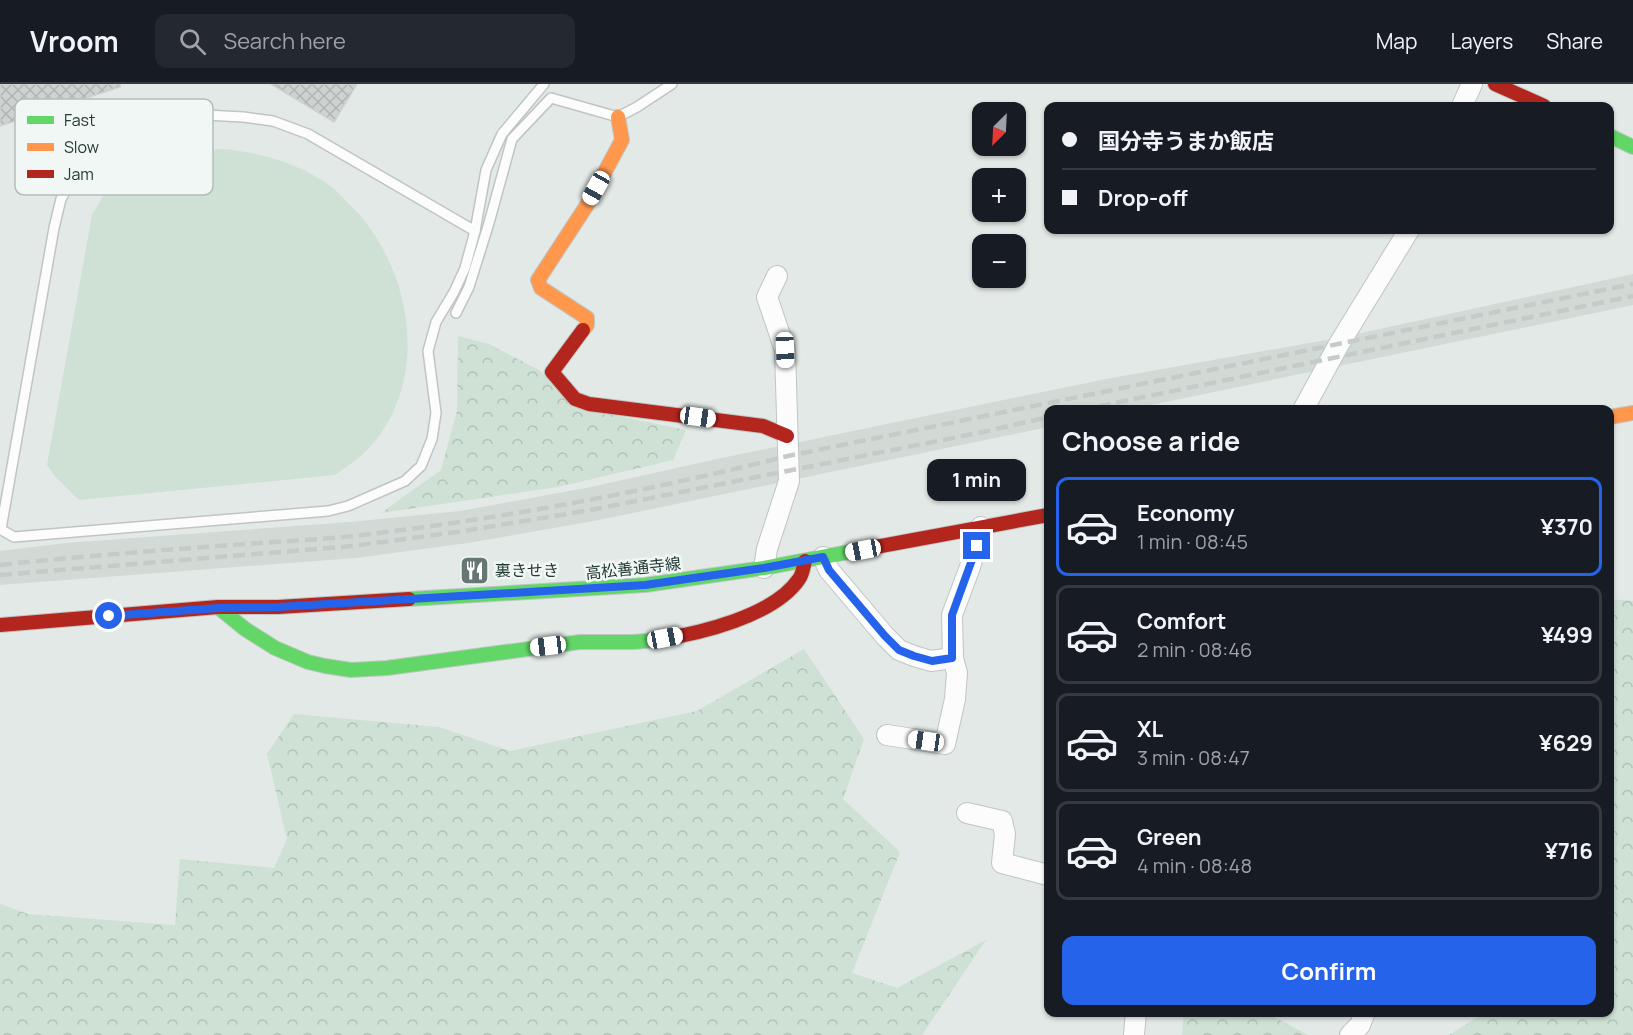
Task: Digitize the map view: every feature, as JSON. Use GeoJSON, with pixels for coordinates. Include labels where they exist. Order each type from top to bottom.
{"type":"FeatureCollection","features":[{"type":"Feature","properties":{"kind":"street"},"geometry":{"type":"LineString","coordinates":[[1464,102],[1472,84]]}},
{"type":"Feature","properties":{"kind":"street"},"geometry":{"type":"LineString","coordinates":[[1495,84],[1535,102]]}},
{"type":"Feature","properties":{"kind":"street"},"geometry":{"type":"LineString","coordinates":[[618,117],[622,140],[587,205],[538,280],[541,288],[587,318],[587,325],[552,372],[575,399],[589,404],[763,426],[787,436]]}},
{"type":"Feature","properties":{"kind":"street"},"geometry":{"type":"LineString","coordinates":[[1614,138],[1633,147]]}},
{"type":"Feature","properties":{"kind":"street"},"geometry":{"type":"LineString","coordinates":[[1306,405],[1339,344],[1407,234]]}},
{"type":"Feature","properties":{"kind":"street"},"geometry":{"type":"LineString","coordinates":[[764,568],[767,549],[789,481],[785,350],[767,297],[777,276]]}},
{"type":"Feature","properties":{"kind":"street"},"geometry":{"type":"LineString","coordinates":[[1614,416],[1633,413]]}},
{"type":"Feature","properties":{"kind":"street","name":"高松善通寺線"},"geometry":{"type":"LineString","coordinates":[[0,625],[218,608],[278,607],[645,585],[764,568],[1044,516]]}},
{"type":"Feature","properties":{"kind":"street"},"geometry":{"type":"LineString","coordinates":[[887,735],[945,744],[955,699],[957,673],[952,658],[952,615],[970,567],[981,527]]}},
{"type":"Feature","properties":{"kind":"street"},"geometry":{"type":"LineString","coordinates":[[218,608],[248,632],[285,653],[309,663],[343,669],[381,668],[590,641],[646,642],[702,632],[735,621],[766,606],[792,588],[814,559],[829,570],[899,650],[932,661],[952,658]]}},
{"type":"Feature","properties":{"kind":"street"},"geometry":{"type":"LineString","coordinates":[[967,813],[1002,821],[1005,834],[1002,863],[1044,873]]}},
{"type":"Feature","properties":{"kind":"street"},"geometry":{"type":"LineString","coordinates":[[1134,1035],[1136,1017]]}},
{"type":"Feature","properties":{"kind":"street"},"geometry":{"type":"LineString","coordinates":[[1350,1035],[1363,1017]]}},
{"type":"Feature","properties":{"kind":"lane"},"geometry":{"type":"LineString","coordinates":[[63,195],[54,228],[0,529],[14,537],[328,511],[348,506],[405,481],[421,466],[432,439],[436,413],[428,351],[436,322],[465,268],[475,231],[486,170],[502,134],[544,84]]}},
{"type":"Feature","properties":{"kind":"lane"},"geometry":{"type":"LineString","coordinates":[[456,313],[469,287],[512,139],[551,98],[618,117],[672,84]]}},
{"type":"Feature","properties":{"kind":"lane"},"geometry":{"type":"LineString","coordinates":[[213,115],[273,121],[308,134],[475,231]]}},
{"type":"Feature","properties":{"kind":"lane"},"geometry":{"type":"LineString","coordinates":[[486,170],[503,172]]}},
{"type":"Feature","properties":{"kind":"shaded area"},"geometry":{"type":"Polygon","coordinates":[[[1633,274],[1633,305],[1151,405],[1044,405],[1044,428],[599,520],[468,543],[356,558],[0,585],[0,551],[66,543],[350,522],[460,511],[591,487],[1106,379],[1343,337],[1633,274]]]}},
{"type":"Feature","properties":{"kind":"green space"},"geometry":{"type":"Polygon","coordinates":[[[213,150],[266,156],[307,172],[334,189],[361,216],[380,244],[393,270],[402,298],[407,326],[407,355],[403,383],[394,411],[369,448],[335,475],[79,500],[47,465],[92,215],[104,195],[213,195],[213,150]]]}},
{"type":"Feature","properties":{"kind":"green space"},"geometry":{"type":"Polygon","coordinates":[[[458,336],[489,344],[539,370],[580,408],[686,430],[673,460],[558,487],[381,513],[441,470],[457,411],[458,336]]]}},
{"type":"Feature","properties":{"kind":"green space"},"geometry":{"type":"Polygon","coordinates":[[[1614,599],[1633,601],[1633,1035],[1449,1035],[1478,1017],[1614,1017],[1614,599]]]}},
{"type":"Feature","properties":{"kind":"green space"},"geometry":{"type":"Polygon","coordinates":[[[804,649],[864,739],[843,799],[900,852],[852,973],[897,988],[986,940],[922,1035],[0,1035],[0,904],[28,914],[175,925],[180,859],[274,868],[287,839],[267,754],[294,714],[439,727],[510,751],[697,711],[804,649]]]}},
{"type":"Feature","properties":{"kind":"green space"},"geometry":{"type":"Polygon","coordinates":[[[1184,1017],[1274,1017],[1308,1035],[1182,1035],[1184,1017]]]}},
{"type":"Feature","properties":{"kind":"building"},"geometry":{"type":"Polygon","coordinates":[[[0,84],[120,84],[120,87],[83,99],[15,99],[15,121],[0,126],[0,84]]]}},
{"type":"Feature","properties":{"kind":"building"},"geometry":{"type":"Polygon","coordinates":[[[271,84],[357,84],[334,122],[271,84]]]}},
{"type":"Feature","properties":{"kind":"railway"},"geometry":{"type":"LineString","coordinates":[[0,565],[122,553],[340,537],[518,513],[626,493],[788,456],[1633,284]]}},
{"type":"Feature","properties":{"kind":"railway"},"geometry":{"type":"LineString","coordinates":[[1105,405],[1633,296]]}},
{"type":"Feature","properties":{"kind":"railway"},"geometry":{"type":"LineString","coordinates":[[0,575],[353,546],[464,531],[596,509],[1044,418]]}},
{"type":"Feature","properties":{"kind":"traffic: fast"},"geometry":{"type":"LineString","coordinates":[[1614,138],[1633,147]]}},
{"type":"Feature","properties":{"kind":"traffic: fast"},"geometry":{"type":"LineString","coordinates":[[409,599],[645,585],[764,568],[854,551]]}},
{"type":"Feature","properties":{"kind":"traffic: fast"},"geometry":{"type":"LineString","coordinates":[[218,607],[245,629],[275,648],[308,662],[351,670],[387,668],[580,642],[656,640]]}},
{"type":"Feature","properties":{"kind":"traffic: slow"},"geometry":{"type":"LineString","coordinates":[[583,330],[587,325],[587,318],[541,288],[538,280],[587,205],[622,140],[618,117]]}},
{"type":"Feature","properties":{"kind":"traffic: slow"},"geometry":{"type":"LineString","coordinates":[[1614,416],[1633,413]]}},
{"type":"Feature","properties":{"kind":"traffic: jam"},"geometry":{"type":"LineString","coordinates":[[1495,84],[1535,102]]}},
{"type":"Feature","properties":{"kind":"traffic: jam"},"geometry":{"type":"LineString","coordinates":[[583,330],[552,372],[575,399],[589,404],[763,426],[787,436]]}},
{"type":"Feature","properties":{"kind":"traffic: jam"},"geometry":{"type":"LineString","coordinates":[[854,551],[1044,516]]}},
{"type":"Feature","properties":{"kind":"traffic: jam"},"geometry":{"type":"LineString","coordinates":[[656,640],[714,628],[754,613],[787,592],[800,577],[805,561]]}},
{"type":"Feature","properties":{"kind":"traffic: jam"},"geometry":{"type":"LineString","coordinates":[[0,625],[218,607],[278,607],[409,599]]}},
{"type":"Feature","properties":{"kind":"place","name":"裏きせき"},"geometry":{"type":"Point","coordinates":[474,570]}},
{"type":"Feature","properties":{"kind":"route"},"geometry":{"type":"LineString","coordinates":[[109,616],[645,585],[823,557],[829,570],[899,650],[932,661],[952,658],[952,615],[977,546]]}}]}
